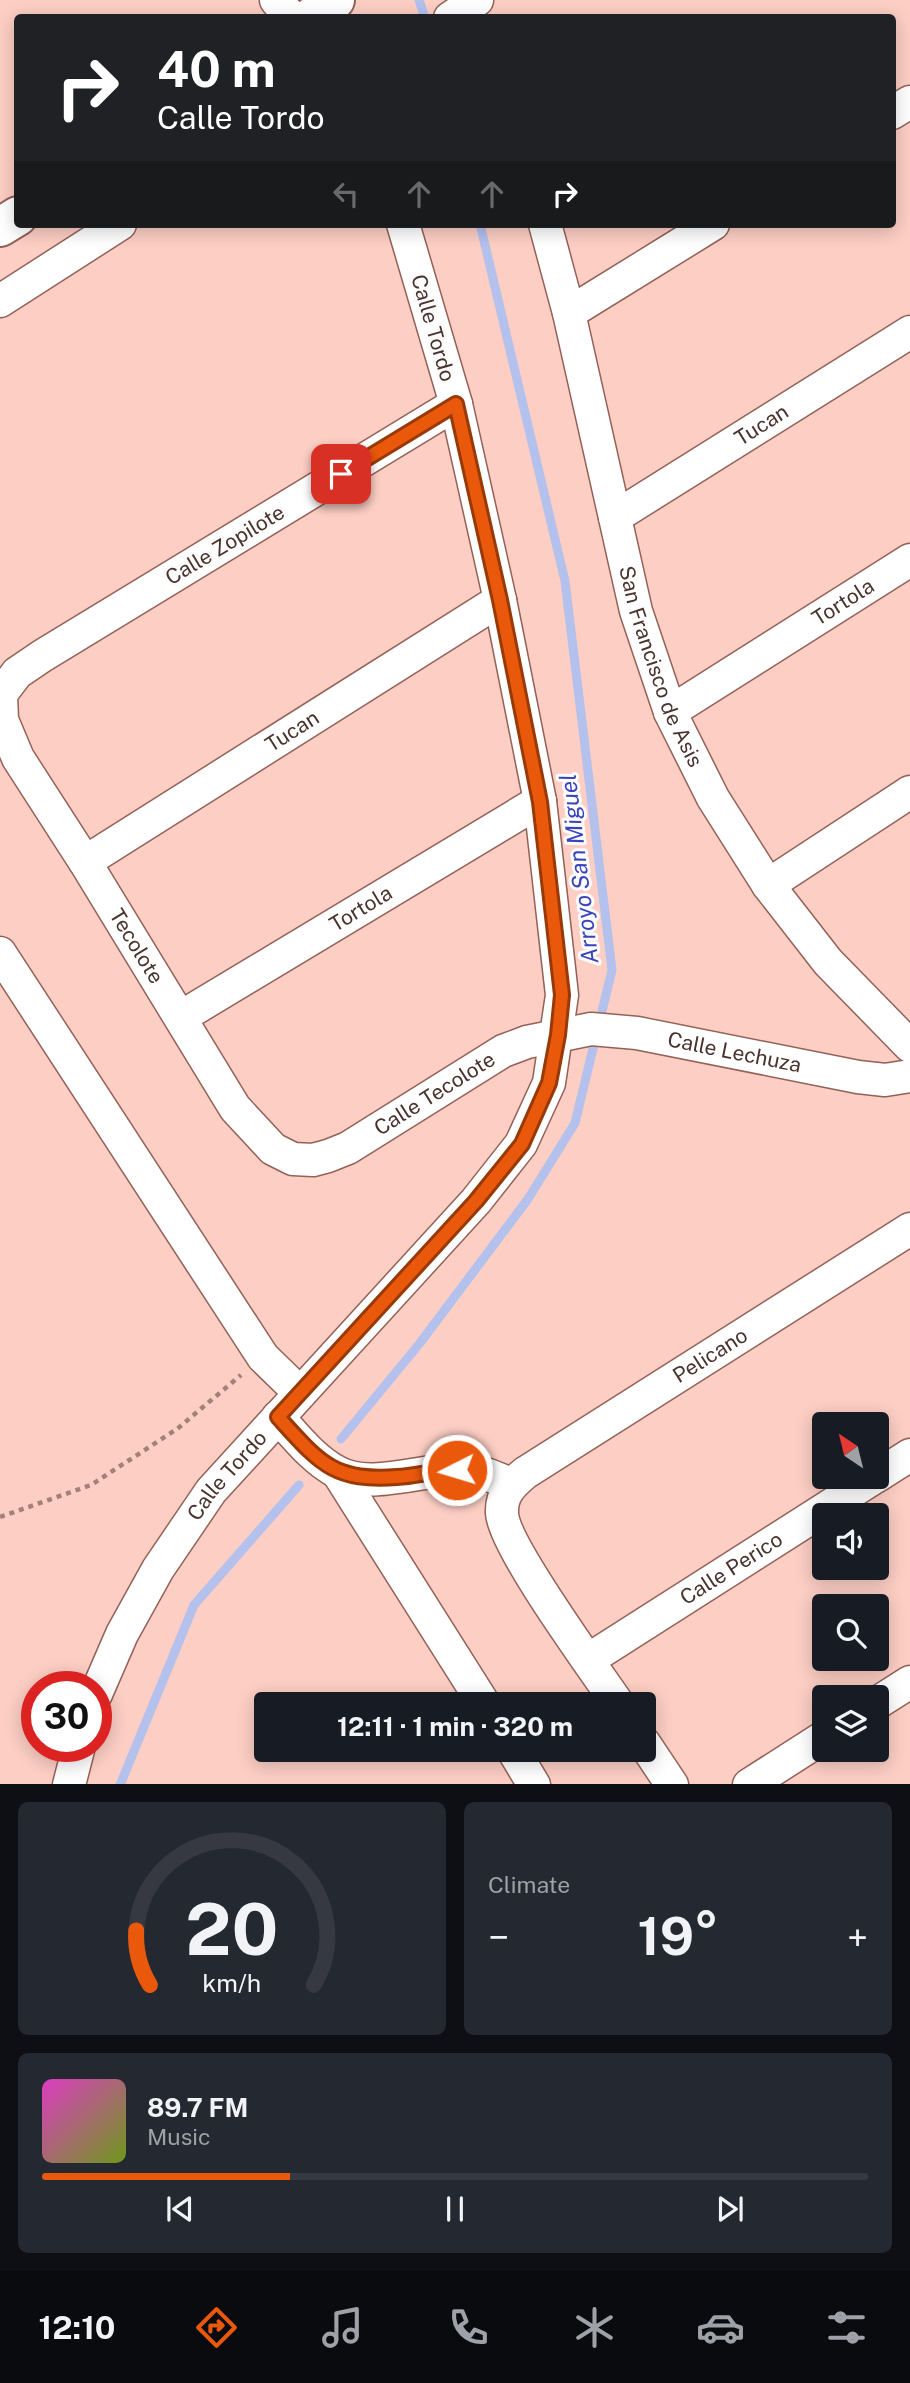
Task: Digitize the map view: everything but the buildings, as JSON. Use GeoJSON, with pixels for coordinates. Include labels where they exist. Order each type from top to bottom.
{"type":"FeatureCollection","features":[{"type":"Feature","properties":{"kind":"street"},"geometry":{"type":"LineString","coordinates":[[276,0],[288,14]]}},
{"type":"Feature","properties":{"kind":"street"},"geometry":{"type":"LineString","coordinates":[[0,301],[114,228]]}},
{"type":"Feature","properties":{"kind":"street","name":"Calle Tordo"},"geometry":{"type":"LineString","coordinates":[[106,1671],[122,1634],[158,1569],[211,1491],[476,1201],[522,1144],[549,1083],[562,995],[540,802],[500,600],[456,404],[404,228]]}},
{"type":"Feature","properties":{"kind":"street","name":"San Francisco de Asis"},"geometry":{"type":"LineString","coordinates":[[546,228],[569,313],[636,611],[670,712],[713,798],[768,885],[828,962],[898,1016],[910,1046]]}},
{"type":"Feature","properties":{"kind":"street"},"geometry":{"type":"LineString","coordinates":[[569,313],[707,228]]}},
{"type":"Feature","properties":{"kind":"street","name":"Tucan"},"geometry":{"type":"LineString","coordinates":[[615,517],[910,332]]}},
{"type":"Feature","properties":{"kind":"street","name":"Calle Zopilote"},"geometry":{"type":"LineString","coordinates":[[1,694],[17,673],[42,656],[456,404]]}},
{"type":"Feature","properties":{"kind":"street","name":"Tortola"},"geometry":{"type":"LineString","coordinates":[[670,712],[910,560]]}},
{"type":"Feature","properties":{"kind":"street","name":"Tucan"},"geometry":{"type":"LineString","coordinates":[[85,862],[500,600]]}},
{"type":"Feature","properties":{"kind":"street","name":"Tecolote"},"geometry":{"type":"LineString","coordinates":[[1,694],[2,720],[18,758],[85,862],[235,1108],[258,1136],[273,1149],[293,1159],[313,1160]]}},
{"type":"Feature","properties":{"kind":"street"},"geometry":{"type":"LineString","coordinates":[[768,885],[910,792]]}},
{"type":"Feature","properties":{"kind":"street","name":"Tortola"},"geometry":{"type":"LineString","coordinates":[[181,1017],[540,802]]}},
{"type":"Feature","properties":{"kind":"street"},"geometry":{"type":"LineString","coordinates":[[0,953],[263,1357],[300,1393]]}},
{"type":"Feature","properties":{"kind":"street","name":"Calle Lechuza"},"geometry":{"type":"LineString","coordinates":[[558,1035],[591,1030],[637,1033],[858,1077],[885,1080],[910,1076]]}},
{"type":"Feature","properties":{"kind":"street","name":"Calle Tecolote"},"geometry":{"type":"LineString","coordinates":[[313,1160],[348,1148],[503,1051],[558,1035]]}},
{"type":"Feature","properties":{"kind":"street","name":"Pelicano"},"geometry":{"type":"LineString","coordinates":[[512,1484],[910,1229]]}},
{"type":"Feature","properties":{"kind":"street"},"geometry":{"type":"LineString","coordinates":[[278,1417],[304,1446],[338,1473],[476,1692]]}},
{"type":"Feature","properties":{"kind":"street","name":"Calle Perico"},"geometry":{"type":"LineString","coordinates":[[889,1468],[910,1455]]}},
{"type":"Feature","properties":{"kind":"street"},"geometry":{"type":"LineString","coordinates":[[338,1473],[361,1478],[399,1477],[441,1470],[472,1470],[512,1484],[502,1503],[501,1515],[507,1532],[610,1692]]}},
{"type":"Feature","properties":{"kind":"street","name":"Calle Perico"},"geometry":{"type":"LineString","coordinates":[[588,1660],[856,1489]]}},
{"type":"Feature","properties":{"kind":"street"},"geometry":{"type":"LineString","coordinates":[[889,1695],[910,1682]]}},
{"type":"Feature","properties":{"kind":"street"},"geometry":{"type":"LineString","coordinates":[[749,1784],[812,1745]]}},
{"type":"Feature","properties":{"kind":"street"},"geometry":{"type":"LineString","coordinates":[[656,1760],[672,1784]]}},
{"type":"Feature","properties":{"kind":"street"},"geometry":{"type":"LineString","coordinates":[[69,1784],[75,1762]]}},
{"type":"Feature","properties":{"kind":"street"},"geometry":{"type":"LineString","coordinates":[[520,1762],[534,1784]]}},
{"type":"Feature","properties":{"kind":"path"},"geometry":{"type":"LineString","coordinates":[[0,1517],[90,1485],[177,1429],[263,1357]]}},
{"type":"Feature","properties":{"kind":"waterway","name":"Arroyo San Miguel"},"geometry":{"type":"LineString","coordinates":[[419,0],[424,14]]}},
{"type":"Feature","properties":{"kind":"waterway","name":"Arroyo San Miguel"},"geometry":{"type":"LineString","coordinates":[[341,1439],[420,1343],[528,1199],[575,1123],[612,970],[565,581],[481,228]]}},
{"type":"Feature","properties":{"kind":"waterway","name":"Arroyo San Miguel"},"geometry":{"type":"LineString","coordinates":[[120,1784],[194,1605],[299,1485]]}},
{"type":"Feature","properties":{"kind":"route"},"geometry":{"type":"LineString","coordinates":[[341,474],[456,404],[500,600],[540,802],[562,995],[549,1083],[522,1144],[476,1201],[278,1417],[304,1446],[338,1473],[361,1478],[399,1477],[457,1470]]}}]}
